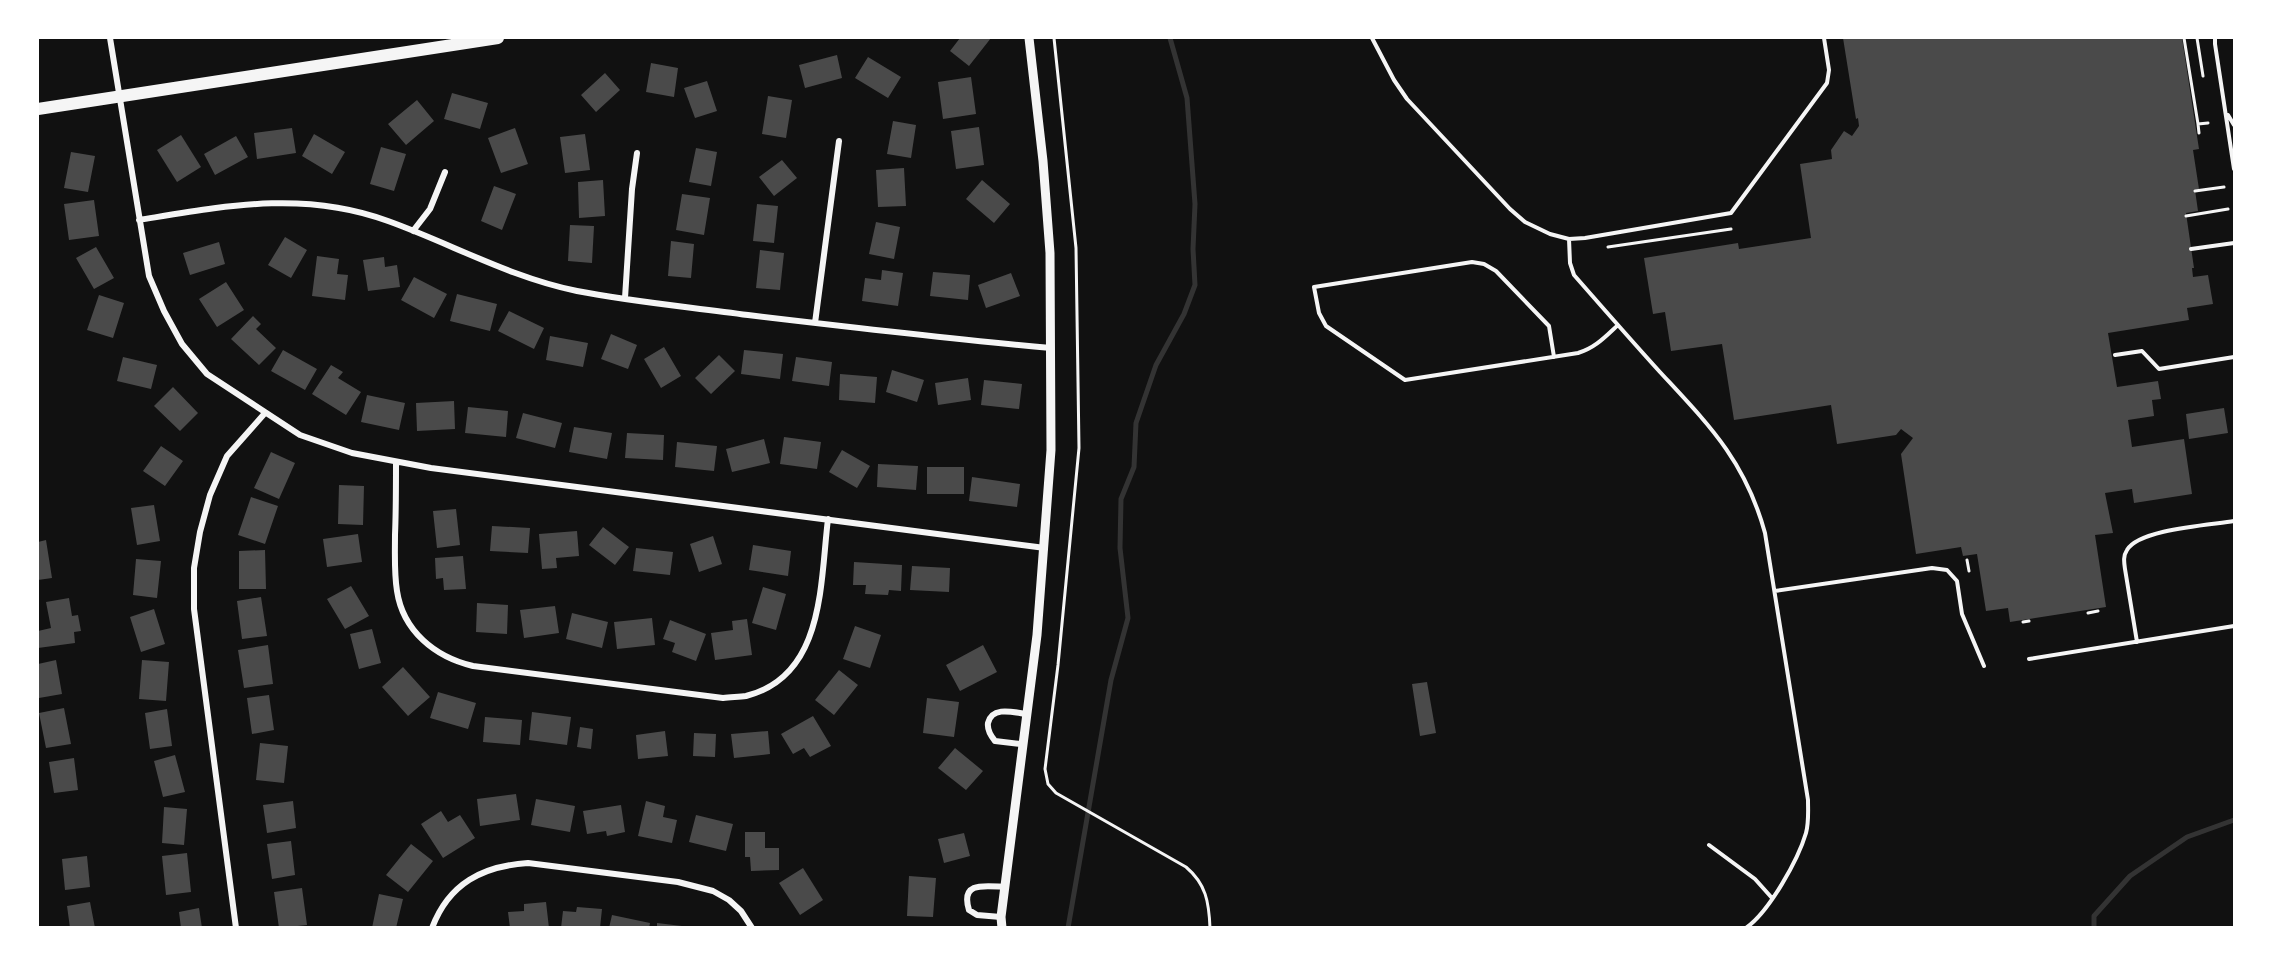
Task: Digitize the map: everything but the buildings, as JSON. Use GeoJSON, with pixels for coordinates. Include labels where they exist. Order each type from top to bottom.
{"type":"FeatureCollection","features":[{"type":"Feature","properties":{"kind":"main road"},"geometry":{"type":"LineString","coordinates":[[38,109],[498,38]]}},
{"type":"Feature","properties":{"kind":"street"},"geometry":{"type":"LineString","coordinates":[[110,38],[149,276],[164,311],[182,344],[207,374],[300,435],[352,453],[430,468],[1044,548]]}},
{"type":"Feature","properties":{"kind":"street"},"geometry":{"type":"LineString","coordinates":[[1002,927],[1001,917],[1036,635],[1051,450],[1050,253],[1043,160],[1029,38]]}},
{"type":"Feature","properties":{"kind":"street"},"geometry":{"type":"LineString","coordinates":[[816,323],[839,141]]}},
{"type":"Feature","properties":{"kind":"street"},"geometry":{"type":"LineString","coordinates":[[625,298],[637,153]]}},
{"type":"Feature","properties":{"kind":"street"},"geometry":{"type":"LineString","coordinates":[[413,231],[430,209],[445,172]]}},
{"type":"Feature","properties":{"kind":"street"},"geometry":{"type":"LineString","coordinates":[[139,220],[241,204],[275,202],[337,208],[387,220],[472,257],[537,281],[577,291],[816,323],[1051,348]]}},
{"type":"Feature","properties":{"kind":"street"},"geometry":{"type":"LineString","coordinates":[[236,927],[194,609],[194,568],[200,532],[210,495],[227,456],[265,413]]}},
{"type":"Feature","properties":{"kind":"street"},"geometry":{"type":"LineString","coordinates":[[396,462],[397,591],[405,616],[418,637],[433,650],[453,662],[473,666],[723,698],[746,696],[772,685],[789,672],[804,652],[813,631],[828,519]]}},
{"type":"Feature","properties":{"kind":"street"},"geometry":{"type":"LineString","coordinates":[[1022,744],[995,741],[989,734],[987,726],[990,718],[996,712],[1026,714]]}},
{"type":"Feature","properties":{"kind":"street"},"geometry":{"type":"LineString","coordinates":[[432,927],[449,897],[464,882],[485,870],[505,864],[528,863],[678,882],[713,891],[729,900],[741,911],[752,927]]}},
{"type":"Feature","properties":{"kind":"street"},"geometry":{"type":"LineString","coordinates":[[1001,917],[977,915],[969,910],[966,900],[972,888],[1005,887]]}},
{"type":"Feature","properties":{"kind":"lane"},"geometry":{"type":"LineString","coordinates":[[1372,38],[1394,80],[1407,99],[1510,209],[1537,229],[1569,239],[1731,213],[1827,83],[1829,70],[1824,38]]}},
{"type":"Feature","properties":{"kind":"lane"},"geometry":{"type":"LineString","coordinates":[[2215,38],[2235,169]]}},
{"type":"Feature","properties":{"kind":"lane"},"geometry":{"type":"LineString","coordinates":[[2226,112],[2235,125]]}},
{"type":"Feature","properties":{"kind":"lane"},"geometry":{"type":"LineString","coordinates":[[1569,239],[1570,263],[1574,275],[1711,428],[1742,471],[1759,511],[1775,591],[1808,800],[1808,820],[1794,862],[1757,920],[1746,927]]}},
{"type":"Feature","properties":{"kind":"lane"},"geometry":{"type":"LineString","coordinates":[[2191,249],[2235,243]]}},
{"type":"Feature","properties":{"kind":"lane"},"geometry":{"type":"LineString","coordinates":[[1554,357],[1549,326],[1496,271],[1484,264],[1472,262],[1314,287],[1318,314],[1326,326],[1405,380],[1554,357],[1589,350],[1618,326]]}},
{"type":"Feature","properties":{"kind":"lane"},"geometry":{"type":"LineString","coordinates":[[2115,355],[2142,351],[2159,369],[2235,357]]}},
{"type":"Feature","properties":{"kind":"lane"},"geometry":{"type":"LineString","coordinates":[[2137,642],[2125,569],[2124,558],[2127,550],[2141,538],[2154,534],[2235,521]]}},
{"type":"Feature","properties":{"kind":"lane"},"geometry":{"type":"LineString","coordinates":[[1775,591],[1941,568],[1951,573],[1957,581],[1962,614],[1984,666]]}},
{"type":"Feature","properties":{"kind":"lane"},"geometry":{"type":"LineString","coordinates":[[2029,659],[2235,626]]}},
{"type":"Feature","properties":{"kind":"lane"},"geometry":{"type":"LineString","coordinates":[[1709,846],[1755,879],[1772,898]]}},
{"type":"Feature","properties":{"kind":"path"},"geometry":{"type":"LineString","coordinates":[[1054,38],[1076,248],[1078,447],[1058,665],[1045,769],[1048,784],[1056,793],[1186,867],[1199,880],[1209,902],[1210,927]]}},
{"type":"Feature","properties":{"kind":"path"},"geometry":{"type":"LineString","coordinates":[[2184,38],[2199,133]]}},
{"type":"Feature","properties":{"kind":"path"},"geometry":{"type":"LineString","coordinates":[[2196,38],[2203,75]]}},
{"type":"Feature","properties":{"kind":"path"},"geometry":{"type":"LineString","coordinates":[[2198,124],[2208,123]]}},
{"type":"Feature","properties":{"kind":"path"},"geometry":{"type":"LineString","coordinates":[[2195,192],[2224,187]]}},
{"type":"Feature","properties":{"kind":"path"},"geometry":{"type":"LineString","coordinates":[[2186,216],[2228,209]]}},
{"type":"Feature","properties":{"kind":"path"},"geometry":{"type":"LineString","coordinates":[[1608,247],[1731,229]]}},
{"type":"Feature","properties":{"kind":"path"},"geometry":{"type":"LineString","coordinates":[[1967,560],[1969,571]]}},
{"type":"Feature","properties":{"kind":"path"},"geometry":{"type":"LineString","coordinates":[[2088,613],[2097,611]]}},
{"type":"Feature","properties":{"kind":"path"},"geometry":{"type":"LineString","coordinates":[[2023,622],[2029,621]]}},
{"type":"Feature","properties":{"kind":"waterway"},"geometry":{"type":"LineString","coordinates":[[1068,928],[1111,680],[1128,618],[1120,548],[1121,499],[1134,467],[1136,423],[1156,365],[1184,314],[1195,285],[1193,249],[1195,204],[1187,98],[1170,38]]}},
{"type":"Feature","properties":{"kind":"waterway"},"geometry":{"type":"LineString","coordinates":[[2094,928],[2094,916],[2130,876],[2187,837],[2234,820]]}}]}
